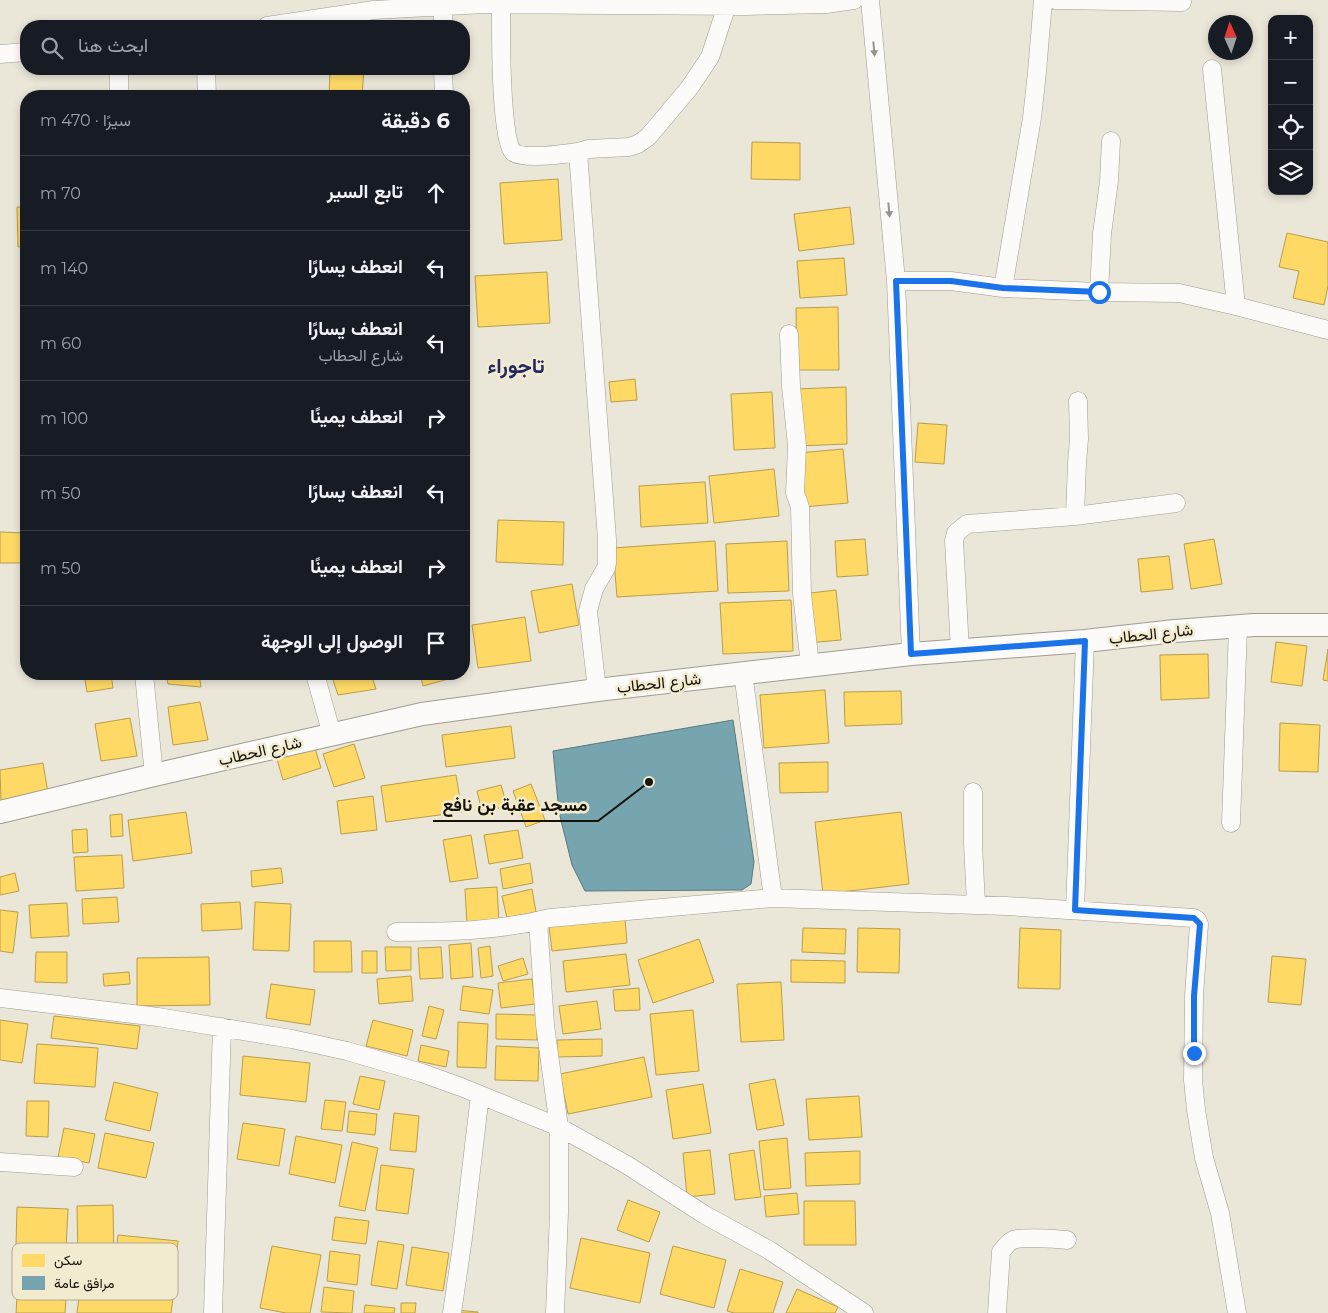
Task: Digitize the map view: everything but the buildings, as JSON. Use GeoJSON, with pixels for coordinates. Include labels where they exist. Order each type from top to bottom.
{"type":"FeatureCollection","features":[{"type":"Feature","properties":{"kind":"street"},"geometry":{"type":"LineString","coordinates":[[307,20],[374,10],[443,7],[490,2],[727,5],[826,4],[854,0]]}},
{"type":"Feature","properties":{"kind":"street"},"geometry":{"type":"LineString","coordinates":[[870,0],[896,281],[911,654]]}},
{"type":"Feature","properties":{"kind":"street"},"geometry":{"type":"LineString","coordinates":[[1003,288],[1032,118],[1043,0]]}},
{"type":"Feature","properties":{"kind":"street"},"geometry":{"type":"LineString","coordinates":[[1055,0],[1182,2]]}},
{"type":"Feature","properties":{"kind":"street"},"geometry":{"type":"LineString","coordinates":[[490,2],[509,146],[514,153],[521,155],[552,156],[589,149],[629,147],[638,144],[648,137],[690,87],[710,56],[727,5]]}},
{"type":"Feature","properties":{"kind":"street"},"geometry":{"type":"LineString","coordinates":[[443,7],[443,20]]}},
{"type":"Feature","properties":{"kind":"street"},"geometry":{"type":"LineString","coordinates":[[0,54],[20,52]]}},
{"type":"Feature","properties":{"kind":"street"},"geometry":{"type":"LineString","coordinates":[[1212,69],[1236,306]]}},
{"type":"Feature","properties":{"kind":"street"},"geometry":{"type":"LineString","coordinates":[[119,75],[119,90]]}},
{"type":"Feature","properties":{"kind":"street"},"geometry":{"type":"LineString","coordinates":[[206,75],[207,90]]}},
{"type":"Feature","properties":{"kind":"street"},"geometry":{"type":"LineString","coordinates":[[443,75],[444,90]]}},
{"type":"Feature","properties":{"kind":"street"},"geometry":{"type":"LineString","coordinates":[[1099,292],[1102,234],[1110,181],[1111,141]]}},
{"type":"Feature","properties":{"kind":"street"},"geometry":{"type":"LineString","coordinates":[[578,152],[607,539],[606,568],[594,589],[588,611],[597,690]]}},
{"type":"Feature","properties":{"kind":"street"},"geometry":{"type":"LineString","coordinates":[[896,281],[951,281],[1003,288],[1099,292],[1179,292],[1328,330]]}},
{"type":"Feature","properties":{"kind":"street"},"geometry":{"type":"LineString","coordinates":[[789,334],[791,386],[797,446],[795,493],[800,507],[802,594],[810,665]]}},
{"type":"Feature","properties":{"kind":"street"},"geometry":{"type":"LineString","coordinates":[[1076,516],[1079,439],[1078,401]]}},
{"type":"Feature","properties":{"kind":"street"},"geometry":{"type":"LineString","coordinates":[[960,650],[954,541],[956,533],[967,524],[1076,516],[1176,503]]}},
{"type":"Feature","properties":{"kind":"street","name":"شارع الحطاب"},"geometry":{"type":"LineString","coordinates":[[0,812],[422,714],[597,690],[911,654],[1085,641],[1176,631],[1238,627],[1328,625]]}},
{"type":"Feature","properties":{"kind":"street"},"geometry":{"type":"LineString","coordinates":[[1231,823],[1238,627]]}},
{"type":"Feature","properties":{"kind":"street"},"geometry":{"type":"LineString","coordinates":[[1075,910],[1085,641]]}},
{"type":"Feature","properties":{"kind":"street"},"geometry":{"type":"LineString","coordinates":[[742,673],[773,898]]}},
{"type":"Feature","properties":{"kind":"street"},"geometry":{"type":"LineString","coordinates":[[145,680],[154,775]]}},
{"type":"Feature","properties":{"kind":"street"},"geometry":{"type":"LineString","coordinates":[[316,680],[332,735]]}},
{"type":"Feature","properties":{"kind":"street"},"geometry":{"type":"LineString","coordinates":[[973,792],[976,904]]}},
{"type":"Feature","properties":{"kind":"street"},"geometry":{"type":"LineString","coordinates":[[396,932],[449,932],[517,926],[550,918],[773,898],[976,904],[1194,918],[1200,924],[1194,996],[1193,1080],[1196,1110],[1204,1158],[1220,1213],[1237,1313]]}},
{"type":"Feature","properties":{"kind":"street"},"geometry":{"type":"LineString","coordinates":[[538,921],[545,1026],[559,1127],[559,1213],[555,1313]]}},
{"type":"Feature","properties":{"kind":"street"},"geometry":{"type":"LineString","coordinates":[[0,998],[158,1017],[292,1039],[347,1051],[422,1073],[480,1094],[559,1127],[627,1165],[705,1215],[769,1250],[864,1313]]}},
{"type":"Feature","properties":{"kind":"street"},"geometry":{"type":"LineString","coordinates":[[214,1313],[222,1027]]}},
{"type":"Feature","properties":{"kind":"street"},"geometry":{"type":"LineString","coordinates":[[452,1313],[480,1094]]}},
{"type":"Feature","properties":{"kind":"street"},"geometry":{"type":"LineString","coordinates":[[0,1162],[74,1167]]}},
{"type":"Feature","properties":{"kind":"street"},"geometry":{"type":"LineString","coordinates":[[997,1313],[1001,1252],[1007,1244],[1012,1240],[1026,1238],[1067,1240]]}},
{"type":"Feature","properties":{"kind":"place","name":"مسجد عقبة بن نافع"},"geometry":{"type":"Point","coordinates":[649,782]}},
{"type":"Feature","properties":{"kind":"district","name":"تاجوراء"},"geometry":{"type":"Point","coordinates":[516,365]}},
{"type":"Feature","properties":{"kind":"route"},"geometry":{"type":"LineString","coordinates":[[1099,292],[1003,288],[951,281],[896,281],[911,654],[1085,641],[1075,910],[1194,918],[1197,920],[1200,924],[1194,996],[1194,1053]]}}]}
